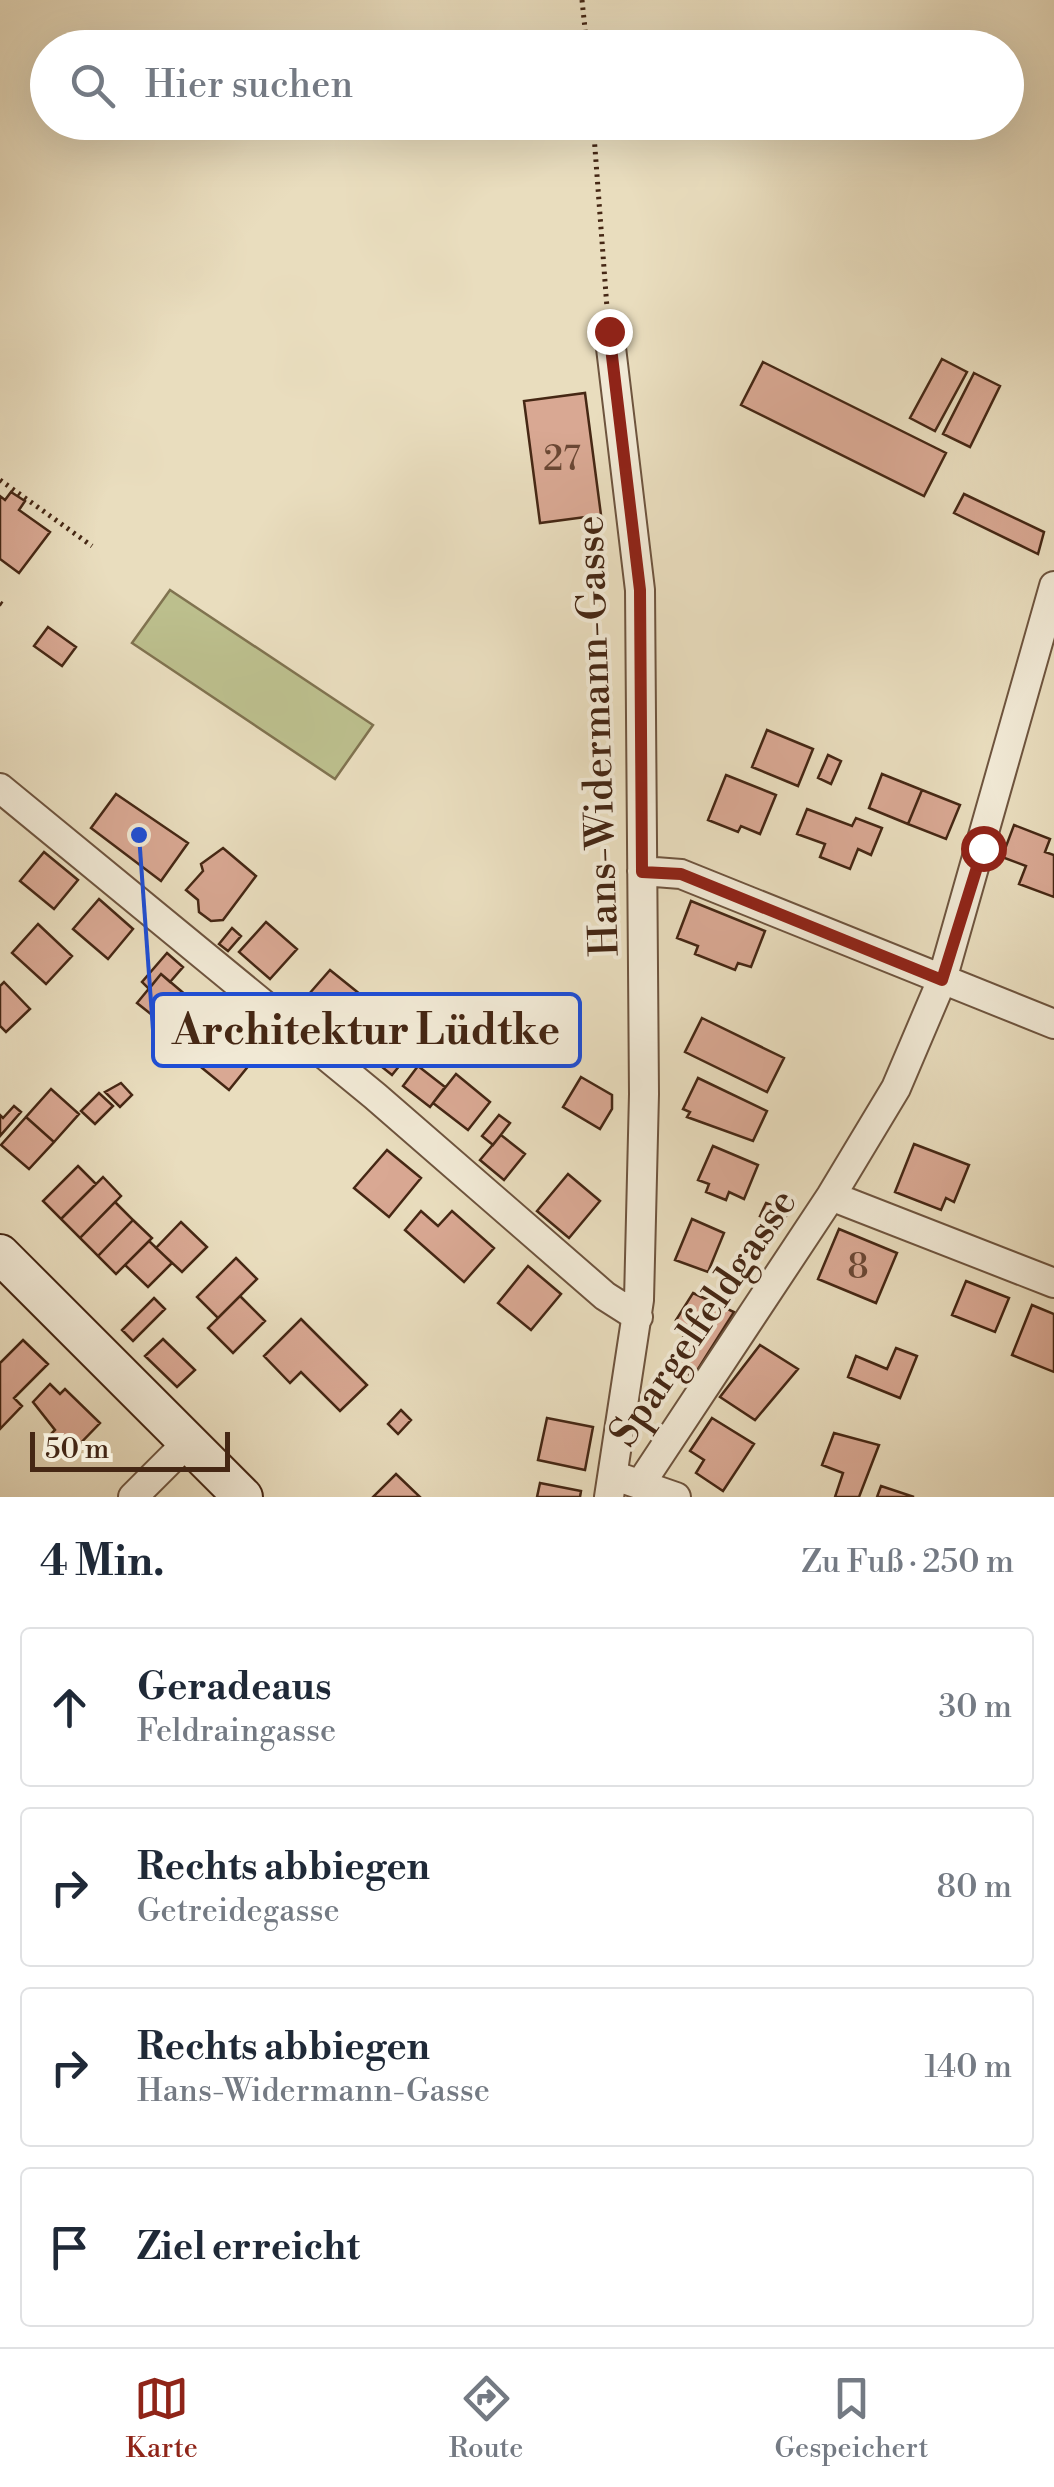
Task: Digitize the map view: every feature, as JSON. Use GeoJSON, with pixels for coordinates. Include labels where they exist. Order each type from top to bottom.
{"type":"FeatureCollection","features":[{"type":"Feature","properties":{"kind":"street","name":"Hans-Widermann-Gasse"},"geometry":{"type":"LineString","coordinates":[[609,331],[640,590],[642,872],[642,1236],[638,1317],[611,1486]]}},
{"type":"Feature","properties":{"kind":"street","name":"Spargelfeldgasse"},"geometry":{"type":"LineString","coordinates":[[641,1482],[831,1196],[896,1088],[942,980],[1043,673],[1054,586]]}},
{"type":"Feature","properties":{"kind":"street"},"geometry":{"type":"LineString","coordinates":[[0,788],[375,1096],[605,1296],[638,1317]]}},
{"type":"Feature","properties":{"kind":"street"},"geometry":{"type":"LineString","coordinates":[[642,872],[681,874],[1054,1024]]}},
{"type":"Feature","properties":{"kind":"street","name":"Spargelfeldgasse"},"geometry":{"type":"LineString","coordinates":[[831,1196],[1054,1283]]}},
{"type":"Feature","properties":{"kind":"street"},"geometry":{"type":"LineString","coordinates":[[0,1254],[243,1497]]}},
{"type":"Feature","properties":{"kind":"street"},"geometry":{"type":"LineString","coordinates":[[133,1497],[188,1442]]}},
{"type":"Feature","properties":{"kind":"street"},"geometry":{"type":"LineString","coordinates":[[611,1486],[641,1482],[676,1497]]}},
{"type":"Feature","properties":{"kind":"path"},"geometry":{"type":"LineString","coordinates":[[582,0],[585,30]]}},
{"type":"Feature","properties":{"kind":"path"},"geometry":{"type":"LineString","coordinates":[[594,140],[609,331]]}},
{"type":"Feature","properties":{"kind":"path"},"geometry":{"type":"LineString","coordinates":[[0,480],[92,546]]}},
{"type":"Feature","properties":{"kind":"green space"},"geometry":{"type":"Polygon","coordinates":[[[170,590],[373,725],[335,779],[132,643],[170,590]]]}},
{"type":"Feature","properties":{"kind":"building"},"geometry":{"type":"Polygon","coordinates":[[[942,359],[967,372],[935,431],[910,418],[942,359]]]}},
{"type":"Feature","properties":{"kind":"building"},"geometry":{"type":"Polygon","coordinates":[[[763,362],[946,453],[924,496],[741,405],[763,362]]]}},
{"type":"Feature","properties":{"kind":"building"},"geometry":{"type":"Polygon","coordinates":[[[974,373],[1000,386],[970,447],[943,434],[974,373]]]}},
{"type":"Feature","properties":{"kind":"building"},"geometry":{"type":"Polygon","coordinates":[[[585,393],[601,515],[540,523],[524,401],[585,393]]]}},
{"type":"Feature","properties":{"kind":"building"},"geometry":{"type":"Polygon","coordinates":[[[11,492],[25,501],[19,510],[50,532],[19,573],[0,559],[0,496],[5,500],[11,492]]]}},
{"type":"Feature","properties":{"kind":"building"},"geometry":{"type":"Polygon","coordinates":[[[964,494],[1044,532],[1038,554],[954,513],[964,494]]]}},
{"type":"Feature","properties":{"kind":"building"},"geometry":{"type":"Polygon","coordinates":[[[48,627],[76,647],[62,666],[34,646],[48,627]]]}},
{"type":"Feature","properties":{"kind":"building"},"geometry":{"type":"Polygon","coordinates":[[[767,730],[813,749],[798,786],[752,767],[767,730]]]}},
{"type":"Feature","properties":{"kind":"building"},"geometry":{"type":"Polygon","coordinates":[[[828,755],[841,761],[831,784],[818,778],[828,755]]]}},
{"type":"Feature","properties":{"kind":"building"},"geometry":{"type":"Polygon","coordinates":[[[882,774],[922,790],[908,824],[869,808],[882,774]]]}},
{"type":"Feature","properties":{"kind":"building"},"geometry":{"type":"Polygon","coordinates":[[[726,775],[776,795],[760,834],[741,826],[738,832],[708,820],[726,775]]]}},
{"type":"Feature","properties":{"kind":"building"},"geometry":{"type":"Polygon","coordinates":[[[922,790],[960,805],[946,839],[908,824],[922,790]]]}},
{"type":"Feature","properties":{"kind":"building"},"geometry":{"type":"Polygon","coordinates":[[[116,794],[188,843],[161,881],[91,828],[116,794]]]}},
{"type":"Feature","properties":{"kind":"building"},"geometry":{"type":"Polygon","coordinates":[[[807,809],[852,826],[856,818],[882,828],[871,855],[858,849],[850,869],[820,857],[825,844],[797,834],[807,809]]]}},
{"type":"Feature","properties":{"kind":"building"},"geometry":{"type":"Polygon","coordinates":[[[1014,825],[1050,839],[1045,852],[1054,855],[1054,897],[1019,884],[1026,866],[1002,857],[1014,825]]]}},
{"type":"Feature","properties":{"kind":"building"},"geometry":{"type":"Polygon","coordinates":[[[223,848],[256,876],[223,920],[211,921],[199,912],[198,900],[186,890],[203,871],[201,864],[223,848]]]}},
{"type":"Feature","properties":{"kind":"building"},"geometry":{"type":"Polygon","coordinates":[[[44,852],[78,880],[54,909],[20,881],[44,852]]]}},
{"type":"Feature","properties":{"kind":"building"},"geometry":{"type":"Polygon","coordinates":[[[99,899],[133,929],[108,959],[73,929],[99,899]]]}},
{"type":"Feature","properties":{"kind":"building"},"geometry":{"type":"Polygon","coordinates":[[[691,901],[765,931],[751,967],[738,963],[735,970],[695,954],[698,946],[677,938],[691,901]]]}},
{"type":"Feature","properties":{"kind":"building"},"geometry":{"type":"Polygon","coordinates":[[[266,922],[297,949],[270,979],[239,952],[266,922]]]}},
{"type":"Feature","properties":{"kind":"building"},"geometry":{"type":"Polygon","coordinates":[[[38,924],[72,956],[46,984],[12,953],[38,924]]]}},
{"type":"Feature","properties":{"kind":"building"},"geometry":{"type":"Polygon","coordinates":[[[232,928],[241,936],[228,951],[219,944],[232,928]]]}},
{"type":"Feature","properties":{"kind":"building"},"geometry":{"type":"Polygon","coordinates":[[[167,953],[183,967],[170,982],[161,974],[149,989],[142,982],[167,953]]]}},
{"type":"Feature","properties":{"kind":"building"},"geometry":{"type":"Polygon","coordinates":[[[330,970],[361,995],[333,1028],[302,1002],[330,970]]]}},
{"type":"Feature","properties":{"kind":"building"},"geometry":{"type":"Polygon","coordinates":[[[161,974],[194,1002],[171,1030],[137,1003],[161,974]]]}},
{"type":"Feature","properties":{"kind":"building"},"geometry":{"type":"Polygon","coordinates":[[[4,982],[30,1009],[6,1032],[0,1026],[0,986],[4,982]]]}},
{"type":"Feature","properties":{"kind":"building"},"geometry":{"type":"Polygon","coordinates":[[[702,1018],[784,1058],[767,1092],[685,1052],[702,1018]]]}},
{"type":"Feature","properties":{"kind":"building"},"geometry":{"type":"Polygon","coordinates":[[[386,1019],[417,1044],[392,1075],[361,1050],[386,1019]]]}},
{"type":"Feature","properties":{"kind":"building"},"geometry":{"type":"Polygon","coordinates":[[[213,1020],[254,1059],[229,1090],[185,1054],[213,1020]]]}},
{"type":"Feature","properties":{"kind":"building"},"geometry":{"type":"Polygon","coordinates":[[[418,1066],[445,1087],[430,1107],[403,1086],[418,1066]]]}},
{"type":"Feature","properties":{"kind":"building"},"geometry":{"type":"Polygon","coordinates":[[[456,1074],[490,1102],[468,1130],[433,1103],[456,1074]]]}},
{"type":"Feature","properties":{"kind":"building"},"geometry":{"type":"Polygon","coordinates":[[[581,1077],[612,1095],[612,1109],[600,1129],[563,1107],[581,1077]]]}},
{"type":"Feature","properties":{"kind":"building"},"geometry":{"type":"Polygon","coordinates":[[[698,1078],[767,1111],[753,1141],[687,1117],[690,1112],[683,1109],[698,1078]]]}},
{"type":"Feature","properties":{"kind":"building"},"geometry":{"type":"Polygon","coordinates":[[[121,1083],[132,1095],[120,1107],[105,1092],[121,1083]]]}},
{"type":"Feature","properties":{"kind":"building"},"geometry":{"type":"Polygon","coordinates":[[[51,1089],[79,1114],[54,1142],[26,1117],[51,1089]]]}},
{"type":"Feature","properties":{"kind":"building"},"geometry":{"type":"Polygon","coordinates":[[[99,1093],[113,1106],[95,1124],[81,1111],[99,1093]]]}},
{"type":"Feature","properties":{"kind":"building"},"geometry":{"type":"Polygon","coordinates":[[[14,1106],[21,1112],[0,1136],[0,1115],[3,1118],[14,1106]]]}},
{"type":"Feature","properties":{"kind":"building"},"geometry":{"type":"Polygon","coordinates":[[[499,1115],[510,1123],[493,1145],[482,1136],[499,1115]]]}},
{"type":"Feature","properties":{"kind":"building"},"geometry":{"type":"Polygon","coordinates":[[[26,1117],[54,1142],[29,1169],[1,1145],[26,1117]]]}},
{"type":"Feature","properties":{"kind":"building"},"geometry":{"type":"Polygon","coordinates":[[[501,1135],[525,1154],[504,1180],[480,1160],[501,1135]]]}},
{"type":"Feature","properties":{"kind":"building"},"geometry":{"type":"Polygon","coordinates":[[[914,1144],[969,1165],[954,1202],[946,1198],[941,1210],[895,1192],[914,1144]]]}},
{"type":"Feature","properties":{"kind":"building"},"geometry":{"type":"Polygon","coordinates":[[[713,1146],[758,1165],[744,1199],[729,1192],[726,1200],[706,1192],[709,1184],[698,1180],[713,1146]]]}},
{"type":"Feature","properties":{"kind":"building"},"geometry":{"type":"Polygon","coordinates":[[[387,1150],[421,1178],[389,1217],[354,1188],[387,1150]]]}},
{"type":"Feature","properties":{"kind":"building"},"geometry":{"type":"Polygon","coordinates":[[[78,1166],[96,1184],[61,1219],[43,1201],[78,1166]]]}},
{"type":"Feature","properties":{"kind":"building"},"geometry":{"type":"Polygon","coordinates":[[[568,1174],[600,1201],[569,1238],[537,1211],[568,1174]]]}},
{"type":"Feature","properties":{"kind":"building"},"geometry":{"type":"Polygon","coordinates":[[[103,1177],[121,1196],[80,1238],[61,1219],[103,1177]]]}},
{"type":"Feature","properties":{"kind":"building"},"geometry":{"type":"Polygon","coordinates":[[[115,1202],[133,1220],[98,1256],[80,1238],[115,1202]]]}},
{"type":"Feature","properties":{"kind":"building"},"geometry":{"type":"Polygon","coordinates":[[[766,1203],[788,1212],[782,1225],[760,1216],[766,1203]]]}},
{"type":"Feature","properties":{"kind":"building"},"geometry":{"type":"Polygon","coordinates":[[[421,1211],[438,1226],[452,1211],[494,1248],[464,1282],[405,1230],[421,1211]]]}},
{"type":"Feature","properties":{"kind":"building"},"geometry":{"type":"Polygon","coordinates":[[[692,1219],[724,1233],[708,1272],[675,1260],[692,1219]]]}},
{"type":"Feature","properties":{"kind":"building"},"geometry":{"type":"Polygon","coordinates":[[[133,1220],[152,1238],[116,1274],[98,1256],[133,1220]]]}},
{"type":"Feature","properties":{"kind":"building"},"geometry":{"type":"Polygon","coordinates":[[[181,1222],[207,1247],[182,1272],[156,1248],[181,1222]]]}},
{"type":"Feature","properties":{"kind":"building"},"geometry":{"type":"Polygon","coordinates":[[[839,1229],[897,1253],[876,1303],[818,1279],[839,1229]]]}},
{"type":"Feature","properties":{"kind":"building"},"geometry":{"type":"Polygon","coordinates":[[[149,1241],[172,1263],[148,1287],[125,1265],[149,1241]]]}},
{"type":"Feature","properties":{"kind":"building"},"geometry":{"type":"Polygon","coordinates":[[[236,1258],[257,1279],[218,1318],[197,1297],[236,1258]]]}},
{"type":"Feature","properties":{"kind":"building"},"geometry":{"type":"Polygon","coordinates":[[[528,1266],[561,1294],[531,1330],[498,1303],[528,1266]]]}},
{"type":"Feature","properties":{"kind":"building"},"geometry":{"type":"Polygon","coordinates":[[[966,1281],[1009,1298],[995,1332],[952,1315],[966,1281]]]}},
{"type":"Feature","properties":{"kind":"building"},"geometry":{"type":"Polygon","coordinates":[[[693,1293],[734,1312],[693,1377],[677,1367],[681,1360],[674,1356],[688,1327],[676,1320],[693,1293]]]}},
{"type":"Feature","properties":{"kind":"building"},"geometry":{"type":"Polygon","coordinates":[[[240,1296],[265,1321],[233,1353],[208,1328],[240,1296]]]}},
{"type":"Feature","properties":{"kind":"building"},"geometry":{"type":"Polygon","coordinates":[[[154,1298],[165,1309],[133,1341],[122,1330],[154,1298]]]}},
{"type":"Feature","properties":{"kind":"building"},"geometry":{"type":"Polygon","coordinates":[[[1032,1305],[1054,1314],[1054,1372],[1012,1355],[1032,1305]]]}},
{"type":"Feature","properties":{"kind":"building"},"geometry":{"type":"Polygon","coordinates":[[[301,1319],[367,1385],[340,1411],[301,1372],[290,1383],[264,1356],[301,1319]]]}},
{"type":"Feature","properties":{"kind":"building"},"geometry":{"type":"Polygon","coordinates":[[[163,1339],[195,1370],[177,1387],[145,1356],[163,1339]]]}},
{"type":"Feature","properties":{"kind":"building"},"geometry":{"type":"Polygon","coordinates":[[[23,1340],[48,1364],[14,1398],[22,1406],[0,1429],[0,1363],[23,1340]]]}},
{"type":"Feature","properties":{"kind":"building"},"geometry":{"type":"Polygon","coordinates":[[[760,1345],[798,1369],[755,1420],[720,1397],[760,1345]]]}},
{"type":"Feature","properties":{"kind":"building"},"geometry":{"type":"Polygon","coordinates":[[[896,1348],[917,1356],[900,1398],[848,1377],[856,1356],[887,1369],[896,1348]]]}},
{"type":"Feature","properties":{"kind":"building"},"geometry":{"type":"Polygon","coordinates":[[[50,1384],[60,1394],[65,1389],[100,1423],[71,1453],[51,1434],[55,1430],[33,1402],[50,1384]]]}},
{"type":"Feature","properties":{"kind":"building"},"geometry":{"type":"Polygon","coordinates":[[[401,1410],[411,1420],[398,1434],[388,1424],[401,1410]]]}},
{"type":"Feature","properties":{"kind":"building"},"geometry":{"type":"Polygon","coordinates":[[[547,1418],[593,1427],[585,1470],[538,1460],[547,1418]]]}},
{"type":"Feature","properties":{"kind":"building"},"geometry":{"type":"Polygon","coordinates":[[[712,1418],[754,1444],[723,1491],[696,1473],[704,1460],[690,1451],[712,1418]]]}},
{"type":"Feature","properties":{"kind":"building"},"geometry":{"type":"Polygon","coordinates":[[[834,1433],[879,1445],[859,1497],[835,1497],[843,1473],[822,1465],[834,1433]]]}},
{"type":"Feature","properties":{"kind":"building"},"geometry":{"type":"Polygon","coordinates":[[[396,1474],[420,1497],[373,1497],[396,1474]]]}},
{"type":"Feature","properties":{"kind":"building"},"geometry":{"type":"Polygon","coordinates":[[[540,1483],[581,1491],[580,1497],[537,1497],[540,1483]]]}},
{"type":"Feature","properties":{"kind":"building"},"geometry":{"type":"Polygon","coordinates":[[[881,1486],[914,1497],[877,1497],[881,1486]]]}},
{"type":"Feature","properties":{"kind":"place","name":"Architektur Lüdtke"},"geometry":{"type":"Point","coordinates":[139,835]}},
{"type":"Feature","properties":{"kind":"route"},"geometry":{"type":"LineString","coordinates":[[609,331],[640,590],[642,872],[681,874],[942,980],[983,848]]}}]}
